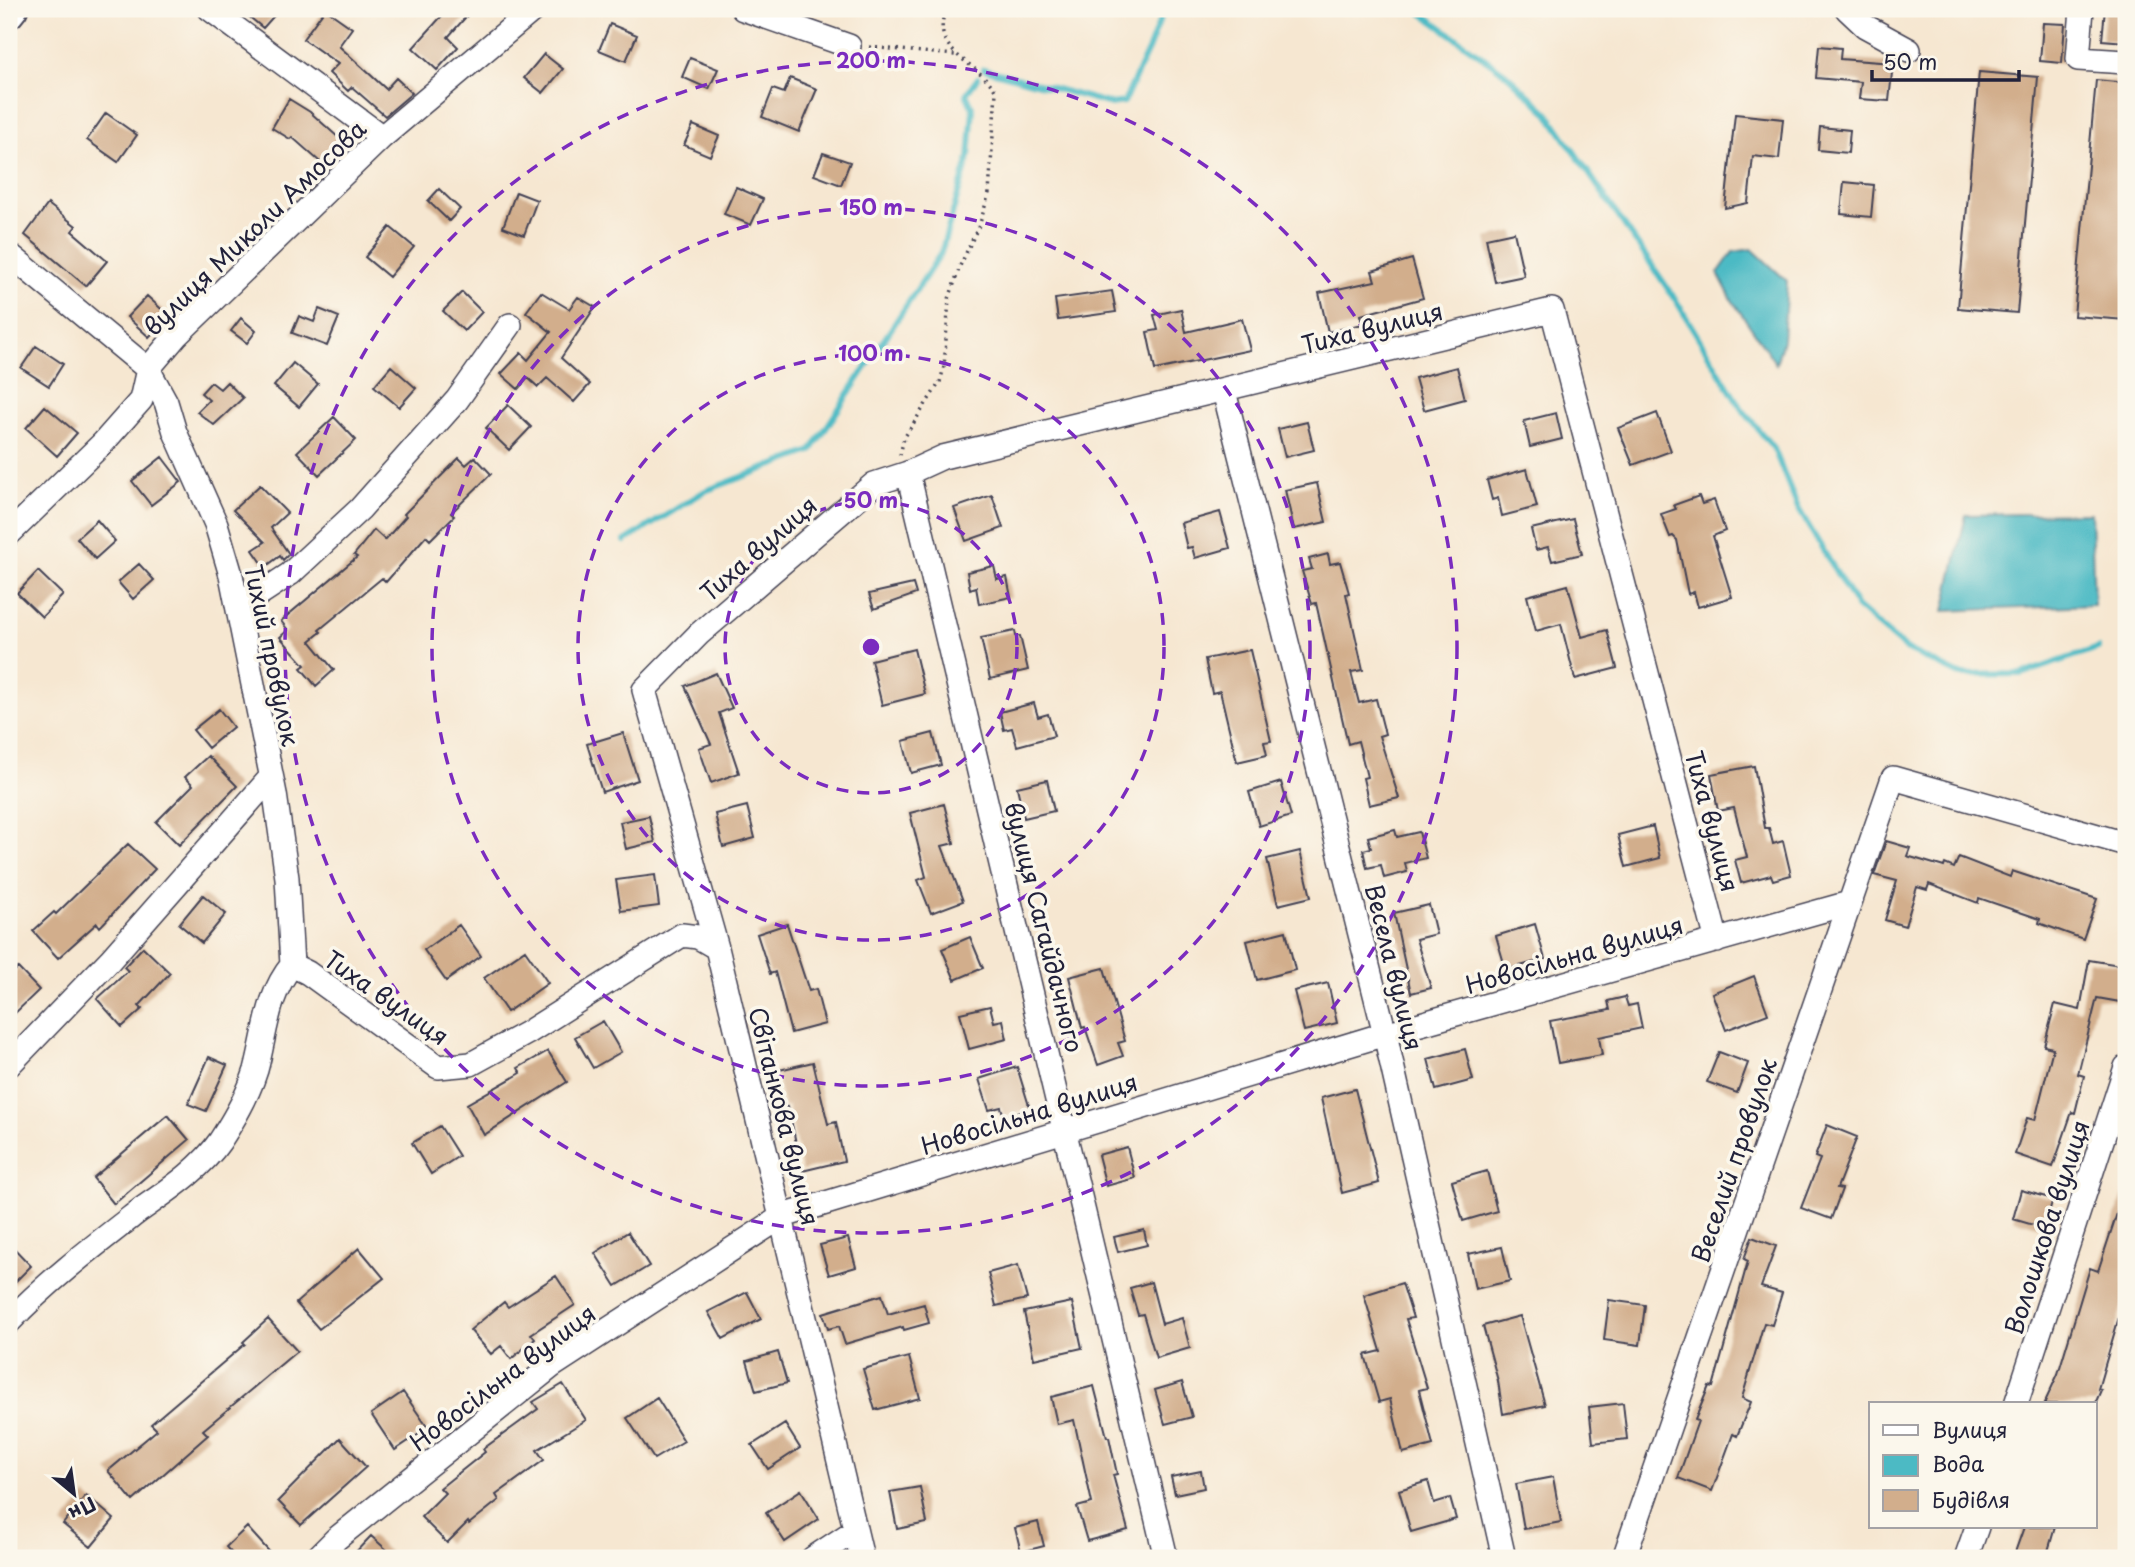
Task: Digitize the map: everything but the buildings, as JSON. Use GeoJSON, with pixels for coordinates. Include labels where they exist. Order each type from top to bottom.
{"type":"FeatureCollection","features":[{"type":"Feature","properties":{"kind":"main road"},"geometry":{"type":"LineString","coordinates":[[9,14],[13,9]]}},
{"type":"Feature","properties":{"kind":"street"},"geometry":{"type":"LineString","coordinates":[[210,9],[382,137]]}},
{"type":"Feature","properties":{"kind":"street","name":"вулиця Миколи Амосова"},"geometry":{"type":"LineString","coordinates":[[9,534],[103,443],[141,400],[148,369],[176,336],[382,137],[534,9]]}},
{"type":"Feature","properties":{"kind":"street"},"geometry":{"type":"LineString","coordinates":[[743,9],[849,46]]}},
{"type":"Feature","properties":{"kind":"street"},"geometry":{"type":"LineString","coordinates":[[1847,9],[1865,26],[1909,50]]}},
{"type":"Feature","properties":{"kind":"street"},"geometry":{"type":"LineString","coordinates":[[2082,9],[2078,59],[2126,62]]}},
{"type":"Feature","properties":{"kind":"street"},"geometry":{"type":"LineString","coordinates":[[9,254],[148,369]]}},
{"type":"Feature","properties":{"kind":"street","name":"Тиха вулиця"},"geometry":{"type":"LineString","coordinates":[[644,690],[699,634],[874,484],[908,473],[943,457],[1552,310],[1717,941]]}},
{"type":"Feature","properties":{"kind":"street"},"geometry":{"type":"LineString","coordinates":[[236,600],[261,593],[290,574],[360,509],[457,400],[510,325]]}},
{"type":"Feature","properties":{"kind":"street","name":"Тихий провулок"},"geometry":{"type":"LineString","coordinates":[[148,369],[166,402],[175,432],[216,524],[236,600],[271,777],[287,878],[292,965]]}},
{"type":"Feature","properties":{"kind":"street","name":"Весела вулиця"},"geometry":{"type":"LineString","coordinates":[[1224,391],[1385,1034],[1504,1558]]}},
{"type":"Feature","properties":{"kind":"street","name":"вулиця Сагайдачного"},"geometry":{"type":"LineString","coordinates":[[908,473],[1066,1128],[1166,1558]]}},
{"type":"Feature","properties":{"kind":"street","name":"Світанкова вулиця"},"geometry":{"type":"LineString","coordinates":[[644,690],[717,948],[783,1216],[862,1558]]}},
{"type":"Feature","properties":{"kind":"street"},"geometry":{"type":"LineString","coordinates":[[9,1065],[110,960],[271,777]]}},
{"type":"Feature","properties":{"kind":"street","name":"Веселий провулок"},"geometry":{"type":"LineString","coordinates":[[1624,1558],[1893,778],[2126,844]]}},
{"type":"Feature","properties":{"kind":"street","name":"Новосільна вулиця"},"geometry":{"type":"LineString","coordinates":[[317,1558],[336,1539],[552,1366],[783,1216],[1066,1128],[1385,1034],[1849,903]]}},
{"type":"Feature","properties":{"kind":"street","name":"Тиха вулиця"},"geometry":{"type":"LineString","coordinates":[[9,1322],[33,1297],[85,1254],[180,1181],[218,1143],[255,1072],[267,1017],[279,981],[292,965],[308,973],[438,1067],[471,1064],[527,1033],[682,934],[698,937],[717,948]]}},
{"type":"Feature","properties":{"kind":"street","name":"Волошкова вулиця"},"geometry":{"type":"LineString","coordinates":[[2018,1402],[2126,1067]]}},
{"type":"Feature","properties":{"kind":"street"},"geometry":{"type":"LineString","coordinates":[[1966,1558],[1977,1528]]}},
{"type":"Feature","properties":{"kind":"street"},"geometry":{"type":"LineString","coordinates":[[813,1558],[855,1531]]}},
{"type":"Feature","properties":{"kind":"path"},"geometry":{"type":"LineString","coordinates":[[908,473],[899,452],[904,438],[940,382],[946,351],[949,299],[985,209],[992,172],[996,92],[981,74],[957,55],[941,31],[946,9]]}},
{"type":"Feature","properties":{"kind":"path"},"geometry":{"type":"LineString","coordinates":[[849,46],[957,55]]}},
{"type":"Feature","properties":{"kind":"water"},"geometry":{"type":"Polygon","coordinates":[[[1752,249],[1787,281],[1783,340],[1776,364],[1732,300],[1718,273],[1733,252],[1752,249]]]}},
{"type":"Feature","properties":{"kind":"water"},"geometry":{"type":"Polygon","coordinates":[[[2091,513],[2094,605],[1944,611],[1966,515],[2091,513]]]}},
{"type":"Feature","properties":{"kind":"waterway"},"geometry":{"type":"LineString","coordinates":[[984,69],[1111,104],[1124,102],[1164,9]]}},
{"type":"Feature","properties":{"kind":"waterway"},"geometry":{"type":"LineString","coordinates":[[1416,9],[1506,74],[1547,112],[1677,302],[1739,405],[1774,449],[1798,508],[1857,607],[1906,649],[1960,675],[2022,674],[2098,648]]}},
{"type":"Feature","properties":{"kind":"waterway"},"geometry":{"type":"LineString","coordinates":[[625,541],[705,491],[811,451],[941,253],[969,157],[973,109],[966,94],[978,78]]}}]}
